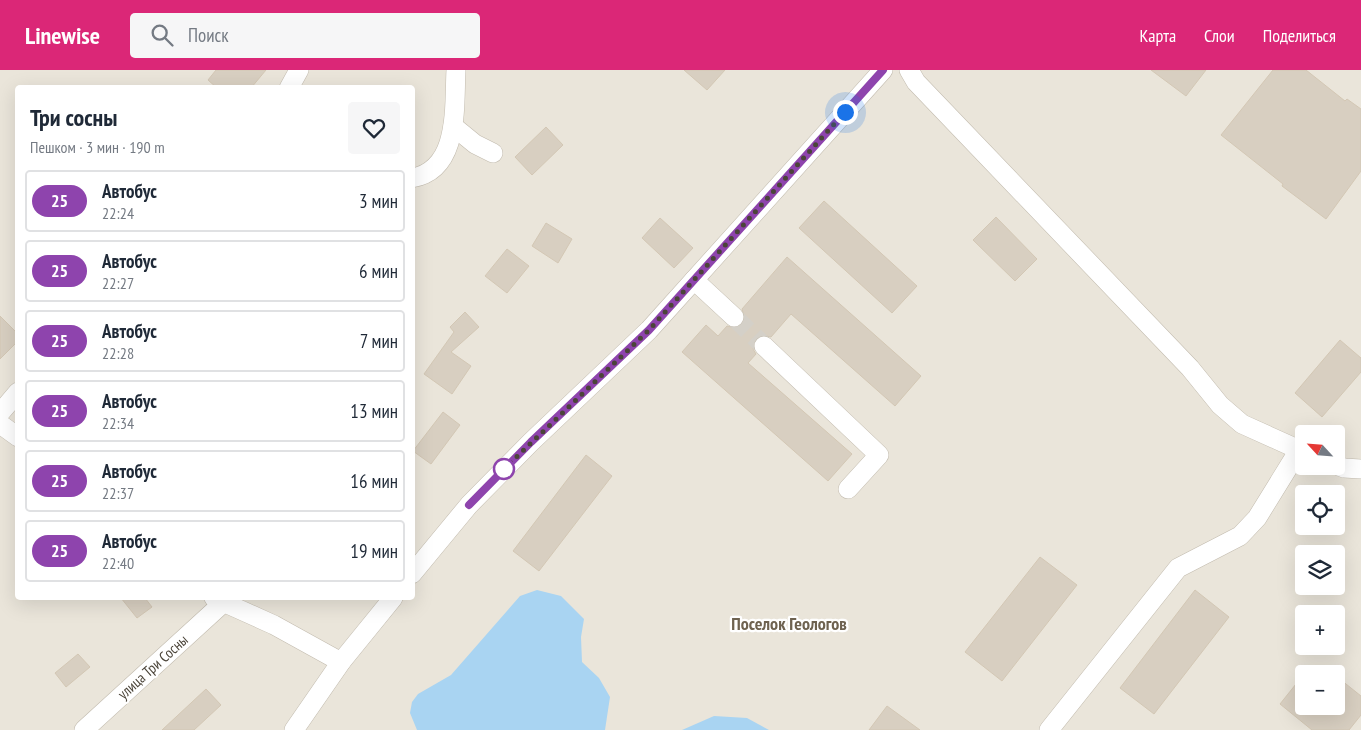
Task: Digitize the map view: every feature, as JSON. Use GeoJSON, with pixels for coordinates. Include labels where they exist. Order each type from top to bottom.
{"type":"FeatureCollection","features":[{"type":"Feature","properties":{"kind":"street"},"geometry":{"type":"LineString","coordinates":[[291,85],[299,70]]}},
{"type":"Feature","properties":{"kind":"street"},"geometry":{"type":"LineString","coordinates":[[415,178],[421,177],[444,160],[453,126],[456,70]]}},
{"type":"Feature","properties":{"kind":"street"},"geometry":{"type":"LineString","coordinates":[[415,570],[469,505],[531,442],[649,330],[883,70]]}},
{"type":"Feature","properties":{"kind":"street"},"geometry":{"type":"LineString","coordinates":[[908,70],[916,82],[1190,368],[1220,405],[1242,424],[1295,448]]}},
{"type":"Feature","properties":{"kind":"street"},"geometry":{"type":"LineString","coordinates":[[453,126],[476,144],[493,153]]}},
{"type":"Feature","properties":{"kind":"street"},"geometry":{"type":"LineString","coordinates":[[694,280],[734,318]]}},
{"type":"Feature","properties":{"kind":"street"},"geometry":{"type":"LineString","coordinates":[[764,346],[879,455],[848,489]]}},
{"type":"Feature","properties":{"kind":"street"},"geometry":{"type":"LineString","coordinates":[[0,413],[15,396]]}},
{"type":"Feature","properties":{"kind":"street"},"geometry":{"type":"LineString","coordinates":[[0,424],[15,434]]}},
{"type":"Feature","properties":{"kind":"street"},"geometry":{"type":"LineString","coordinates":[[1049,730],[1178,568],[1240,536],[1257,518],[1295,460]]}},
{"type":"Feature","properties":{"kind":"street"},"geometry":{"type":"LineString","coordinates":[[1345,466],[1361,469]]}},
{"type":"Feature","properties":{"kind":"street"},"geometry":{"type":"LineString","coordinates":[[218,600],[274,625],[341,662]]}},
{"type":"Feature","properties":{"kind":"street","name":"улица Три Сосны"},"geometry":{"type":"LineString","coordinates":[[84,730],[218,600]]}},
{"type":"Feature","properties":{"kind":"street"},"geometry":{"type":"LineString","coordinates":[[294,730],[341,662],[392,600]]}},
{"type":"Feature","properties":{"kind":"shaded area"},"geometry":{"type":"Polygon","coordinates":[[[0,70],[1361,70],[1361,730],[0,730],[0,70]]]}},
{"type":"Feature","properties":{"kind":"water"},"geometry":{"type":"Polygon","coordinates":[[[537,590],[561,596],[584,619],[581,637],[582,662],[599,678],[610,697],[605,730],[417,730],[410,713],[412,702],[418,694],[451,675],[520,596],[537,590]]]}},
{"type":"Feature","properties":{"kind":"water"},"geometry":{"type":"Polygon","coordinates":[[[714,716],[747,718],[769,730],[682,730],[714,716]]]}},
{"type":"Feature","properties":{"kind":"building"},"geometry":{"type":"Polygon","coordinates":[[[216,70],[266,70],[254,85],[214,85],[208,80],[216,70]]]}},
{"type":"Feature","properties":{"kind":"building"},"geometry":{"type":"Polygon","coordinates":[[[684,70],[725,70],[707,90],[684,70]]]}},
{"type":"Feature","properties":{"kind":"building"},"geometry":{"type":"Polygon","coordinates":[[[1151,70],[1206,70],[1186,96],[1151,70]]]}},
{"type":"Feature","properties":{"kind":"building"},"geometry":{"type":"Polygon","coordinates":[[[1273,70],[1306,70],[1345,101],[1347,99],[1361,109],[1361,171],[1326,219],[1282,186],[1283,184],[1221,135],[1273,70]]]}},
{"type":"Feature","properties":{"kind":"building"},"geometry":{"type":"Polygon","coordinates":[[[546,127],[563,145],[532,175],[515,157],[546,127]]]}},
{"type":"Feature","properties":{"kind":"building"},"geometry":{"type":"Polygon","coordinates":[[[824,201],[917,286],[892,313],[799,228],[824,201]]]}},
{"type":"Feature","properties":{"kind":"building"},"geometry":{"type":"Polygon","coordinates":[[[996,217],[1037,259],[1015,281],[973,240],[996,217]]]}},
{"type":"Feature","properties":{"kind":"building"},"geometry":{"type":"Polygon","coordinates":[[[660,218],[693,248],[674,268],[642,238],[660,218]]]}},
{"type":"Feature","properties":{"kind":"building"},"geometry":{"type":"Polygon","coordinates":[[[546,223],[572,239],[558,263],[532,246],[546,223]]]}},
{"type":"Feature","properties":{"kind":"building"},"geometry":{"type":"Polygon","coordinates":[[[507,249],[529,266],[507,293],[485,276],[507,249]]]}},
{"type":"Feature","properties":{"kind":"building"},"geometry":{"type":"Polygon","coordinates":[[[787,257],[921,376],[895,406],[791,314],[771,337],[761,335],[756,339],[753,349],[756,354],[748,363],[852,454],[828,481],[682,352],[706,325],[718,336],[727,326],[737,328],[742,325],[745,319],[742,309],[787,257]]]}},
{"type":"Feature","properties":{"kind":"building"},"geometry":{"type":"Polygon","coordinates":[[[465,312],[479,327],[451,352],[471,366],[452,394],[424,374],[454,332],[450,327],[465,312]]]}},
{"type":"Feature","properties":{"kind":"building"},"geometry":{"type":"Polygon","coordinates":[[[0,316],[15,331],[15,344],[0,359],[0,316]]]}},
{"type":"Feature","properties":{"kind":"building"},"geometry":{"type":"Polygon","coordinates":[[[1340,340],[1361,358],[1361,372],[1322,417],[1295,393],[1340,340]]]}},
{"type":"Feature","properties":{"kind":"building"},"geometry":{"type":"Polygon","coordinates":[[[443,412],[460,425],[431,464],[415,452],[415,448],[443,412]]]}},
{"type":"Feature","properties":{"kind":"building"},"geometry":{"type":"Polygon","coordinates":[[[586,455],[612,476],[539,571],[513,551],[586,455]]]}},
{"type":"Feature","properties":{"kind":"building"},"geometry":{"type":"Polygon","coordinates":[[[1040,557],[1077,585],[1002,681],[965,652],[1040,557]]]}},
{"type":"Feature","properties":{"kind":"building"},"geometry":{"type":"Polygon","coordinates":[[[1195,590],[1229,617],[1154,714],[1120,688],[1195,590]]]}},
{"type":"Feature","properties":{"kind":"building"},"geometry":{"type":"Polygon","coordinates":[[[123,600],[147,600],[152,607],[137,618],[123,600]]]}},
{"type":"Feature","properties":{"kind":"building"},"geometry":{"type":"Polygon","coordinates":[[[78,654],[90,667],[66,687],[55,673],[78,654]]]}},
{"type":"Feature","properties":{"kind":"building"},"geometry":{"type":"Polygon","coordinates":[[[1345,683],[1361,696],[1361,715],[1349,730],[1312,730],[1280,704],[1295,685],[1295,715],[1345,715],[1345,683]]]}},
{"type":"Feature","properties":{"kind":"building"},"geometry":{"type":"Polygon","coordinates":[[[206,689],[221,705],[194,730],[162,730],[206,689]]]}},
{"type":"Feature","properties":{"kind":"building"},"geometry":{"type":"Polygon","coordinates":[[[887,706],[920,730],[869,730],[887,706]]]}},
{"type":"Feature","properties":{"kind":"tunnel"},"geometry":{"type":"LineString","coordinates":[[734,317],[764,346]]}},
{"type":"Feature","properties":{"kind":"bus line","name":"25"},"geometry":{"type":"LineString","coordinates":[[469,505],[531,442],[649,330],[883,70]]}},
{"type":"Feature","properties":{"kind":"district","name":"Поселок Геологов"},"geometry":{"type":"Point","coordinates":[789,624]}},
{"type":"Feature","properties":{"kind":"route"},"geometry":{"type":"LineString","coordinates":[[504,469],[649,330],[845,112]]}}]}
